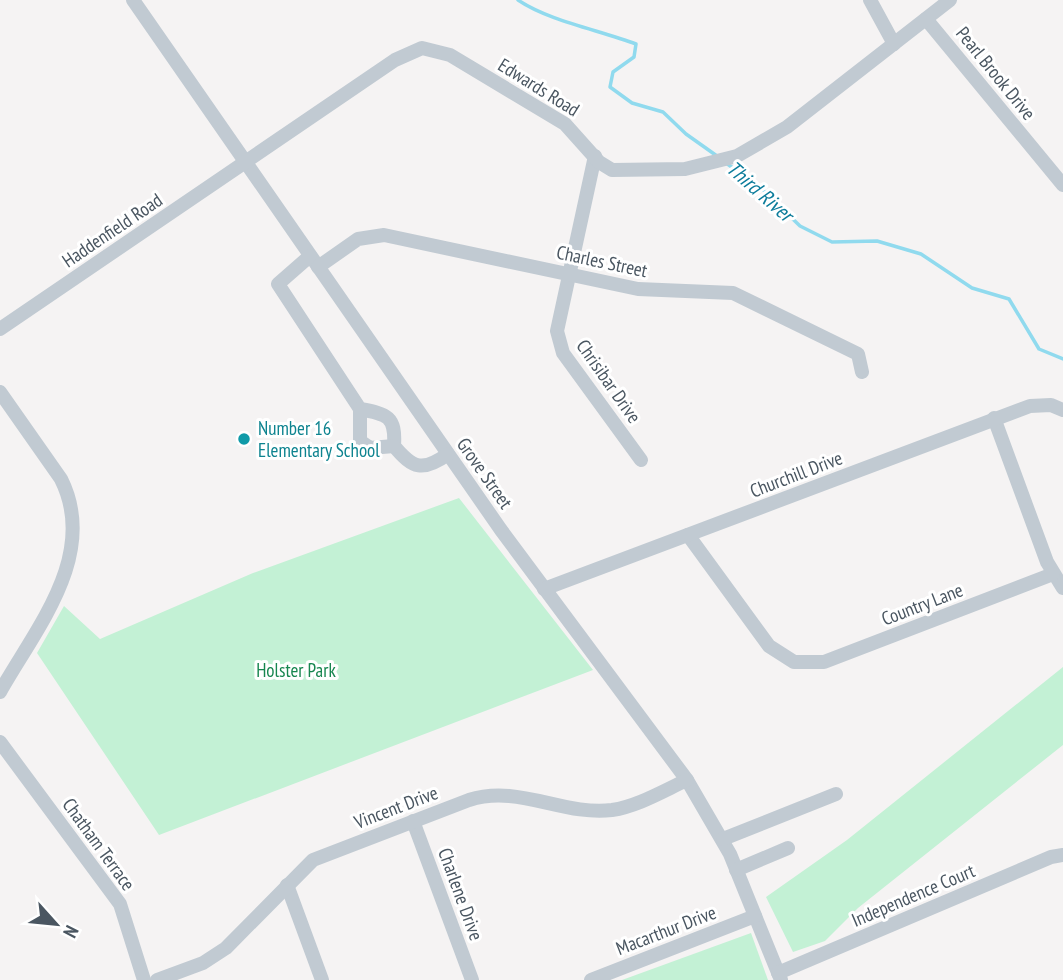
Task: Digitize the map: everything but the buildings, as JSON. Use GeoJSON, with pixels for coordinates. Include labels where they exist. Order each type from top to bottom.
{"type":"FeatureCollection","features":[{"type":"Feature","properties":{"kind":"street","name":"Grove Street"},"geometry":{"type":"LineString","coordinates":[[133,0],[448,454],[544,589],[687,780],[723,839],[779,976]]}},
{"type":"Feature","properties":{"kind":"street"},"geometry":{"type":"LineString","coordinates":[[870,0],[894,44]]}},
{"type":"Feature","properties":{"kind":"street","name":"Edwards Road"},"geometry":{"type":"LineString","coordinates":[[246,163],[396,60],[422,48],[450,55],[543,109],[574,131],[595,156],[612,170],[638,172],[685,169],[737,156],[798,120],[950,0]]}},
{"type":"Feature","properties":{"kind":"street","name":"Pearl Brook Drive"},"geometry":{"type":"LineString","coordinates":[[926,19],[1063,185]]}},
{"type":"Feature","properties":{"kind":"street","name":"Chrisibar Drive"},"geometry":{"type":"LineString","coordinates":[[595,156],[557,322],[560,346],[641,460]]}},
{"type":"Feature","properties":{"kind":"street","name":"Haddenfield Road"},"geometry":{"type":"LineString","coordinates":[[0,329],[246,163]]}},
{"type":"Feature","properties":{"kind":"street","name":"Charles Street"},"geometry":{"type":"LineString","coordinates":[[360,409],[278,284],[314,261],[358,239],[384,235],[649,290],[733,293],[858,354],[862,372]]}},
{"type":"Feature","properties":{"kind":"street"},"geometry":{"type":"LineString","coordinates":[[0,392],[61,480],[67,492],[74,528],[65,577],[0,692]]}},
{"type":"Feature","properties":{"kind":"street","name":"Churchill Drive"},"geometry":{"type":"LineString","coordinates":[[544,589],[994,418],[1039,404],[1063,410]]}},
{"type":"Feature","properties":{"kind":"street"},"geometry":{"type":"LineString","coordinates":[[394,446],[370,448],[360,441],[360,409],[381,413],[391,420],[395,428],[394,446],[405,460],[418,466],[432,465],[448,454]]}},
{"type":"Feature","properties":{"kind":"street"},"geometry":{"type":"LineString","coordinates":[[994,418],[1053,574],[1063,588]]}},
{"type":"Feature","properties":{"kind":"street","name":"Country Lane"},"geometry":{"type":"LineString","coordinates":[[688,535],[769,646],[785,658],[804,663],[824,662],[1053,574]]}},
{"type":"Feature","properties":{"kind":"street","name":"Chatham Terrace"},"geometry":{"type":"LineString","coordinates":[[0,742],[120,904],[144,980]]}},
{"type":"Feature","properties":{"kind":"street","name":"Vincent Drive"},"geometry":{"type":"LineString","coordinates":[[157,980],[214,957],[313,860],[413,821],[469,800],[495,794],[592,810],[612,810],[687,780]]}},
{"type":"Feature","properties":{"kind":"street"},"geometry":{"type":"LineString","coordinates":[[723,839],[836,794]]}},
{"type":"Feature","properties":{"kind":"street","name":"Charlene Drive"},"geometry":{"type":"LineString","coordinates":[[413,821],[472,980]]}},
{"type":"Feature","properties":{"kind":"street"},"geometry":{"type":"LineString","coordinates":[[736,870],[789,848]]}},
{"type":"Feature","properties":{"kind":"street","name":"Independence Court"},"geometry":{"type":"LineString","coordinates":[[779,976],[1051,857],[1063,855]]}},
{"type":"Feature","properties":{"kind":"street"},"geometry":{"type":"LineString","coordinates":[[287,885],[322,980]]}},
{"type":"Feature","properties":{"kind":"street","name":"Macarthur Drive"},"geometry":{"type":"LineString","coordinates":[[591,980],[755,916]]}},
{"type":"Feature","properties":{"kind":"green space","name":"Holster Park"},"geometry":{"type":"Polygon","coordinates":[[[459,498],[593,670],[159,835],[37,653],[64,606],[100,639],[253,573],[459,498]]]}},
{"type":"Feature","properties":{"kind":"green space"},"geometry":{"type":"Polygon","coordinates":[[[1063,667],[1063,745],[858,908],[825,941],[793,952],[766,897],[847,840],[1063,667]]]}},
{"type":"Feature","properties":{"kind":"green space"},"geometry":{"type":"Polygon","coordinates":[[[751,933],[768,980],[622,980],[751,933]]]}},
{"type":"Feature","properties":{"kind":"waterway","name":"Third River"},"geometry":{"type":"LineString","coordinates":[[518,0],[544,14],[636,44],[634,57],[613,72],[610,87],[632,103],[663,112],[686,134],[717,156]]}},
{"type":"Feature","properties":{"kind":"waterway","name":"Third River"},"geometry":{"type":"LineString","coordinates":[[726,163],[761,188],[800,226],[832,242],[877,241],[921,254],[972,288],[1009,299],[1039,349],[1063,359]]}},
{"type":"Feature","properties":{"kind":"place","name":"Number 16 Elementary School"},"geometry":{"type":"Point","coordinates":[244,439]}}]}
